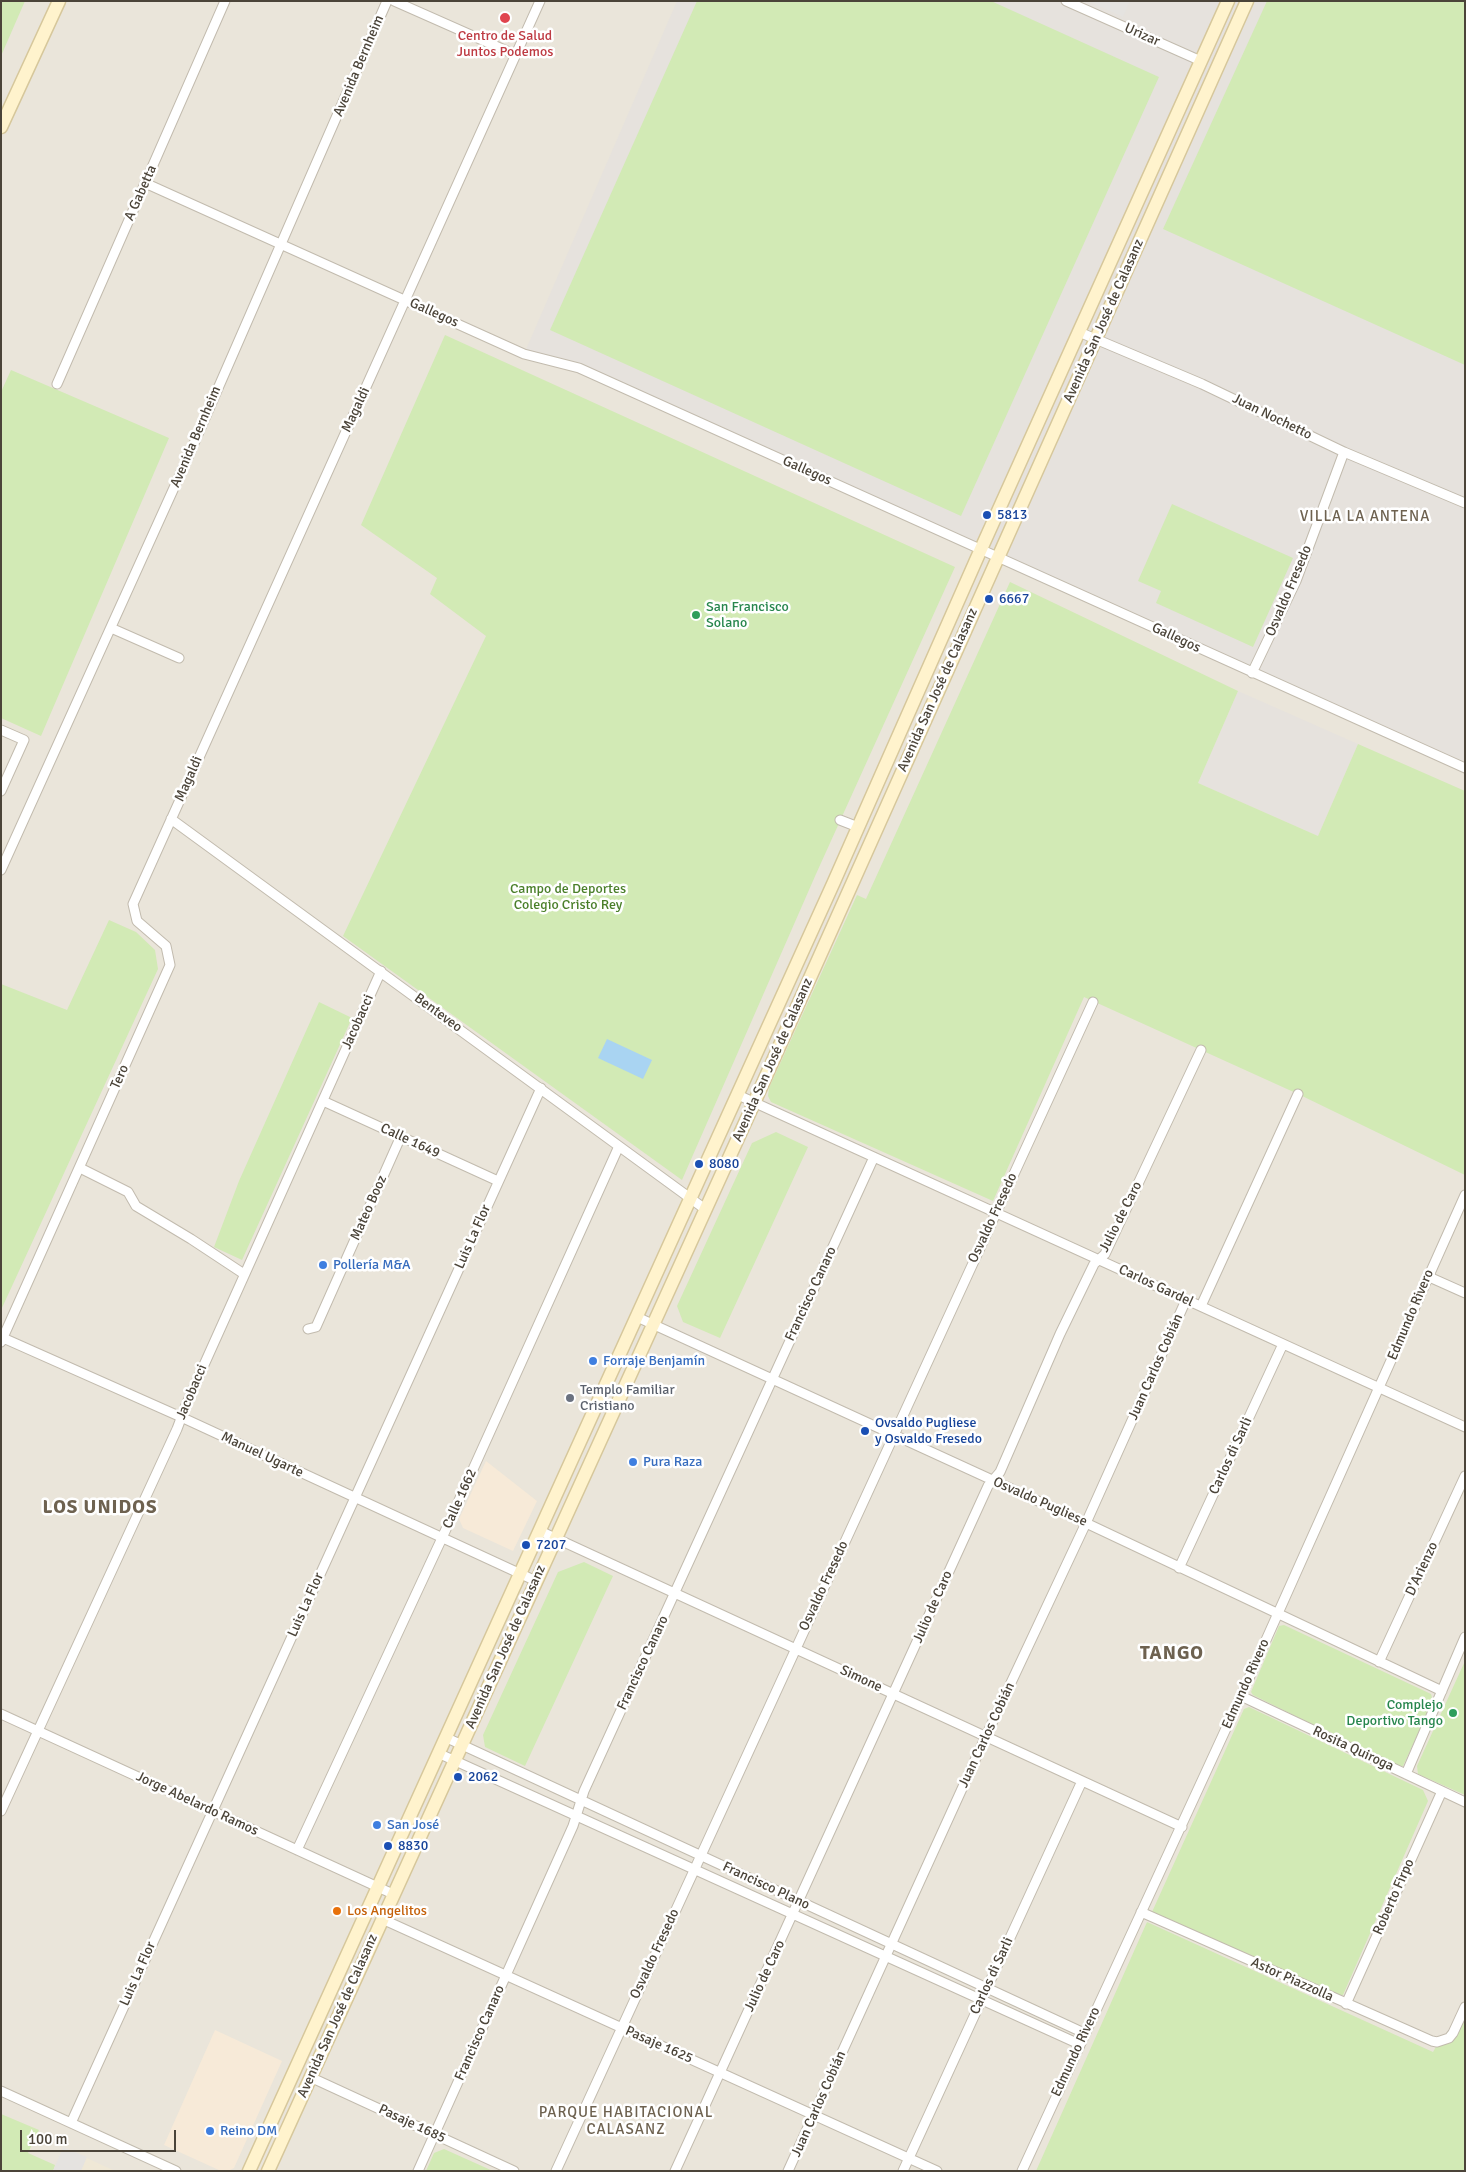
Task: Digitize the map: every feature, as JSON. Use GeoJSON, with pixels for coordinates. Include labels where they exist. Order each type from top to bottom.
{"type":"FeatureCollection","features":[{"type":"Feature","properties":{"kind":"main road"},"geometry":{"type":"LineString","coordinates":[[1,127],[59,1]]}},
{"type":"Feature","properties":{"kind":"main road","name":"Avenida San José de Calasanz"},"geometry":{"type":"LineString","coordinates":[[249,2171],[638,1317],[858,827],[980,549],[1228,1]]}},
{"type":"Feature","properties":{"kind":"main road","name":"Avenida San José de Calasanz"},"geometry":{"type":"LineString","coordinates":[[268,2171],[754,1102],[1247,1]]}},
{"type":"Feature","properties":{"kind":"main road","name":"Urizar"},"geometry":{"type":"LineString","coordinates":[[1201,61],[1217,68]]}},
{"type":"Feature","properties":{"kind":"street","name":"Avenida Bernheim"},"geometry":{"type":"LineString","coordinates":[[1,870],[111,628],[387,1]]}},
{"type":"Feature","properties":{"kind":"street"},"geometry":{"type":"LineString","coordinates":[[394,1],[516,55]]}},
{"type":"Feature","properties":{"kind":"street","name":"Magaldi"},"geometry":{"type":"LineString","coordinates":[[171,818],[540,1]]}},
{"type":"Feature","properties":{"kind":"street","name":"Urizar"},"geometry":{"type":"LineString","coordinates":[[1066,1],[1201,61]]}},
{"type":"Feature","properties":{"kind":"street","name":"A Gabetta"},"geometry":{"type":"LineString","coordinates":[[57,384],[223,2]]}},
{"type":"Feature","properties":{"kind":"street","name":"Gallegos"},"geometry":{"type":"LineString","coordinates":[[145,183],[524,354],[579,368],[1465,768]]}},
{"type":"Feature","properties":{"kind":"street","name":"Juan Nochetto"},"geometry":{"type":"LineString","coordinates":[[1079,332],[1202,384],[1344,452],[1465,503]]}},
{"type":"Feature","properties":{"kind":"street","name":"Osvaldo Fresedo"},"geometry":{"type":"LineString","coordinates":[[1252,673],[1296,581],[1344,452]]}},
{"type":"Feature","properties":{"kind":"street"},"geometry":{"type":"LineString","coordinates":[[111,628],[179,658]]}},
{"type":"Feature","properties":{"kind":"street"},"geometry":{"type":"LineString","coordinates":[[1,730],[24,740],[1,791]]}},
{"type":"Feature","properties":{"kind":"street","name":"Benteveo"},"geometry":{"type":"LineString","coordinates":[[171,818],[705,1209]]}},
{"type":"Feature","properties":{"kind":"street","name":"Tero"},"geometry":{"type":"LineString","coordinates":[[2,1339],[170,965],[166,946],[137,921],[133,904],[171,818]]}},
{"type":"Feature","properties":{"kind":"street"},"geometry":{"type":"LineString","coordinates":[[840,820],[858,827]]}},
{"type":"Feature","properties":{"kind":"street","name":"Jacobacci"},"geometry":{"type":"LineString","coordinates":[[1,1811],[181,1417],[381,971]]}},
{"type":"Feature","properties":{"kind":"street","name":"Osvaldo Fresedo"},"geometry":{"type":"LineString","coordinates":[[556,2171],[1093,1002]]}},
{"type":"Feature","properties":{"kind":"street","name":"Julio de Caro"},"geometry":{"type":"LineString","coordinates":[[676,2171],[988,1486],[1000,1472],[1060,1334],[1094,1264],[1105,1254],[1201,1050]]}},
{"type":"Feature","properties":{"kind":"street","name":"Luis La Flor"},"geometry":{"type":"LineString","coordinates":[[71,2122],[541,1088]]}},
{"type":"Feature","properties":{"kind":"street","name":"Juan Carlos Cobián"},"geometry":{"type":"LineString","coordinates":[[1201,1306],[1298,1094]]}},
{"type":"Feature","properties":{"kind":"street","name":"Carlos Gardel"},"geometry":{"type":"LineString","coordinates":[[738,1095],[1465,1427]]}},
{"type":"Feature","properties":{"kind":"street","name":"Calle 1649"},"geometry":{"type":"LineString","coordinates":[[322,1101],[498,1181]]}},
{"type":"Feature","properties":{"kind":"street","name":"Mateo Booz"},"geometry":{"type":"LineString","coordinates":[[308,1329],[316,1327],[401,1136]]}},
{"type":"Feature","properties":{"kind":"street","name":"Calle 1662"},"geometry":{"type":"LineString","coordinates":[[297,1850],[442,1538],[619,1146]]}},
{"type":"Feature","properties":{"kind":"street","name":"Francisco Canaro"},"geometry":{"type":"LineString","coordinates":[[418,2171],[506,1976],[576,1816],[581,1800],[874,1157]]}},
{"type":"Feature","properties":{"kind":"street"},"geometry":{"type":"LineString","coordinates":[[80,1168],[128,1192],[136,1206],[244,1274]]}},
{"type":"Feature","properties":{"kind":"street","name":"Edmundo Rivero"},"geometry":{"type":"LineString","coordinates":[[1022,2171],[1084,2033],[1182,1827],[1380,1388],[1427,1276],[1465,1195]]}},
{"type":"Feature","properties":{"kind":"street"},"geometry":{"type":"LineString","coordinates":[[1427,1276],[1465,1293]]}},
{"type":"Feature","properties":{"kind":"street","name":"Juan Carlos Cobián"},"geometry":{"type":"LineString","coordinates":[[788,2171],[986,1736],[1086,1523],[1186,1300]]}},
{"type":"Feature","properties":{"kind":"street","name":"Osvaldo Pugliese"},"geometry":{"type":"LineString","coordinates":[[638,1317],[893,1436],[1086,1523],[1442,1691]]}},
{"type":"Feature","properties":{"kind":"street","name":"Manuel Ugarte"},"geometry":{"type":"LineString","coordinates":[[2,1339],[181,1417],[536,1581]]}},
{"type":"Feature","properties":{"kind":"street","name":"Carlos di Sarli"},"geometry":{"type":"LineString","coordinates":[[1180,1568],[1283,1344]]}},
{"type":"Feature","properties":{"kind":"street","name":"D'Arienzo"},"geometry":{"type":"LineString","coordinates":[[1379,1662],[1465,1476]]}},
{"type":"Feature","properties":{"kind":"street","name":"Simone"},"geometry":{"type":"LineString","coordinates":[[540,1531],[1182,1827]]}},
{"type":"Feature","properties":{"kind":"street"},"geometry":{"type":"LineString","coordinates":[[1406,1774],[1465,1637]]}},
{"type":"Feature","properties":{"kind":"street","name":"Rosita Quiroga"},"geometry":{"type":"LineString","coordinates":[[1241,1696],[1465,1802]]}},
{"type":"Feature","properties":{"kind":"street","name":"Jorge Abelardo Ramos"},"geometry":{"type":"LineString","coordinates":[[1,1714],[393,1894]]}},
{"type":"Feature","properties":{"kind":"street","name":"Francisco Plano"},"geometry":{"type":"LineString","coordinates":[[447,1738],[1084,2033]]}},
{"type":"Feature","properties":{"kind":"street","name":"Francisco Plano"},"geometry":{"type":"LineString","coordinates":[[440,1754],[1079,2044]]}},
{"type":"Feature","properties":{"kind":"street","name":"Carlos di Sarli"},"geometry":{"type":"LineString","coordinates":[[903,2171],[1082,1780]]}},
{"type":"Feature","properties":{"kind":"street","name":"Roberto Firpo"},"geometry":{"type":"LineString","coordinates":[[1346,2004],[1442,1791]]}},
{"type":"Feature","properties":{"kind":"street","name":"Astor Piazzolla"},"geometry":{"type":"LineString","coordinates":[[1141,1912],[1432,2041],[1444,2040],[1453,2033],[1465,2007]]}},
{"type":"Feature","properties":{"kind":"street","name":"Pasaje 1625"},"geometry":{"type":"LineString","coordinates":[[382,1919],[936,2171]]}},
{"type":"Feature","properties":{"kind":"street","name":"Pasaje 1685"},"geometry":{"type":"LineString","coordinates":[[310,2077],[514,2171]]}},
{"type":"Feature","properties":{"kind":"street"},"geometry":{"type":"LineString","coordinates":[[1,2091],[176,2171]]}},
{"type":"Feature","properties":{"kind":"shaded area"},"geometry":{"type":"Polygon","coordinates":[[[1,1],[1465,1],[1465,2171],[1,2171],[1,1]]]}},
{"type":"Feature","properties":{"kind":"shaded area"},"geometry":{"type":"Polygon","coordinates":[[[677,1],[1465,1],[1465,768],[579,368],[524,354],[677,1]]]}},
{"type":"Feature","properties":{"kind":"shaded area"},"geometry":{"type":"Polygon","coordinates":[[[1088,1],[1130,1],[1123,17],[1088,1]]]}},
{"type":"Feature","properties":{"kind":"shaded area"},"geometry":{"type":"Polygon","coordinates":[[[1238,691],[1358,744],[1318,836],[1198,783],[1238,691]]]}},
{"type":"Feature","properties":{"kind":"shaded area"},"geometry":{"type":"Polygon","coordinates":[[[486,1461],[537,1501],[513,1551],[463,1528],[459,1519],[486,1461]]]}},
{"type":"Feature","properties":{"kind":"shaded area"},"geometry":{"type":"Polygon","coordinates":[[[215,2030],[282,2061],[234,2168],[228,2171],[221,2171],[164,2145],[215,2030]]]}},
{"type":"Feature","properties":{"kind":"shaded area"},"geometry":{"type":"Polygon","coordinates":[[[63,2147],[115,2171],[53,2171],[63,2147]]]}},
{"type":"Feature","properties":{"kind":"shaded area"},"geometry":{"type":"Polygon","coordinates":[[[63,2147],[87,2157],[81,2171],[53,2171],[63,2147]]]}},
{"type":"Feature","properties":{"kind":"green space"},"geometry":{"type":"Polygon","coordinates":[[[1,1],[25,1],[1,56],[1,1]]]}},
{"type":"Feature","properties":{"kind":"green space"},"geometry":{"type":"Polygon","coordinates":[[[697,1],[991,1],[1159,77],[961,516],[550,330],[697,1]]]}},
{"type":"Feature","properties":{"kind":"green space"},"geometry":{"type":"Polygon","coordinates":[[[1267,1],[1465,1],[1465,365],[1163,229],[1267,1]]]}},
{"type":"Feature","properties":{"kind":"green space","name":"Campo de Deportes Colegio Cristo Rey"},"geometry":{"type":"Polygon","coordinates":[[[445,335],[955,567],[816,874],[682,1180],[343,936],[486,636],[430,594],[437,578],[361,525],[445,335]]]}},
{"type":"Feature","properties":{"kind":"green space"},"geometry":{"type":"Polygon","coordinates":[[[11,370],[169,438],[41,736],[1,718],[1,392],[11,370]]]}},
{"type":"Feature","properties":{"kind":"green space"},"geometry":{"type":"Polygon","coordinates":[[[1172,504],[1293,558],[1253,647],[1156,603],[1161,591],[1138,581],[1172,504]]]}},
{"type":"Feature","properties":{"kind":"green space"},"geometry":{"type":"Polygon","coordinates":[[[1010,582],[1238,691],[1198,783],[1318,836],[1358,744],[1465,791],[1465,1175],[1298,1094],[1084,997],[993,1201],[771,1102],[768,1096],[769,1088],[857,895],[866,899],[1010,582]]]}},
{"type":"Feature","properties":{"kind":"green space"},"geometry":{"type":"Polygon","coordinates":[[[109,920],[136,932],[155,950],[158,969],[1,1310],[1,984],[67,1010],[109,920]]]}},
{"type":"Feature","properties":{"kind":"green space"},"geometry":{"type":"Polygon","coordinates":[[[319,1002],[352,1018],[242,1260],[214,1247],[239,1181],[319,1002]]]}},
{"type":"Feature","properties":{"kind":"green space"},"geometry":{"type":"Polygon","coordinates":[[[776,1132],[808,1147],[720,1338],[683,1322],[677,1306],[752,1143],[776,1132]]]}},
{"type":"Feature","properties":{"kind":"green space"},"geometry":{"type":"Polygon","coordinates":[[[584,1562],[613,1576],[525,1766],[485,1747],[483,1735],[558,1572],[584,1562]]]}},
{"type":"Feature","properties":{"kind":"green space"},"geometry":{"type":"Polygon","coordinates":[[[1284,1625],[1431,1694],[1433,1701],[1403,1766],[1398,1767],[1253,1695],[1251,1692],[1279,1626],[1284,1625]]]}},
{"type":"Feature","properties":{"kind":"green space","name":"Complejo Deportivo Tango"},"geometry":{"type":"Polygon","coordinates":[[[1465,1661],[1465,1795],[1418,1774],[1417,1766],[1465,1661]]]}},
{"type":"Feature","properties":{"kind":"green space"},"geometry":{"type":"Polygon","coordinates":[[[1249,1707],[1423,1790],[1428,1801],[1343,1995],[1335,1995],[1159,1917],[1152,1912],[1244,1709],[1249,1707]]]}},
{"type":"Feature","properties":{"kind":"green space"},"geometry":{"type":"Polygon","coordinates":[[[1147,1922],[1433,2052],[1437,2045],[1446,2044],[1453,2040],[1465,2015],[1465,2171],[1036,2171],[1147,1922]]]}},
{"type":"Feature","properties":{"kind":"green space"},"geometry":{"type":"Polygon","coordinates":[[[1,2114],[39,2130],[28,2153],[55,2165],[53,2171],[1,2171],[1,2114]]]}},
{"type":"Feature","properties":{"kind":"green space"},"geometry":{"type":"Polygon","coordinates":[[[444,2149],[493,2171],[426,2171],[434,2153],[444,2149]]]}},
{"type":"Feature","properties":{"kind":"water"},"geometry":{"type":"Polygon","coordinates":[[[607,1039],[652,1060],[643,1079],[598,1058],[607,1039]]]}},
{"type":"Feature","properties":{"kind":"place","name":"Centro de Salud Juntos Podemos"},"geometry":{"type":"Point","coordinates":[505,18]}},
{"type":"Feature","properties":{"kind":"place","name":"5813"},"geometry":{"type":"Point","coordinates":[987,515]}},
{"type":"Feature","properties":{"kind":"place","name":"6667"},"geometry":{"type":"Point","coordinates":[989,599]}},
{"type":"Feature","properties":{"kind":"place","name":"San Francisco Solano"},"geometry":{"type":"Point","coordinates":[696,615]}},
{"type":"Feature","properties":{"kind":"place","name":"8080"},"geometry":{"type":"Point","coordinates":[699,1164]}},
{"type":"Feature","properties":{"kind":"place","name":"Pollería M&A"},"geometry":{"type":"Point","coordinates":[323,1265]}},
{"type":"Feature","properties":{"kind":"place","name":"Forraje Benjamín"},"geometry":{"type":"Point","coordinates":[593,1361]}},
{"type":"Feature","properties":{"kind":"place","name":"Templo Familiar Cristiano"},"geometry":{"type":"Point","coordinates":[570,1398]}},
{"type":"Feature","properties":{"kind":"place","name":"Ovsaldo Pugliese y Osvaldo Fresedo"},"geometry":{"type":"Point","coordinates":[865,1431]}},
{"type":"Feature","properties":{"kind":"place","name":"Pura Raza"},"geometry":{"type":"Point","coordinates":[633,1462]}},
{"type":"Feature","properties":{"kind":"place","name":"7207"},"geometry":{"type":"Point","coordinates":[526,1545]}},
{"type":"Feature","properties":{"kind":"place","name":"Complejo Deportivo Tango"},"geometry":{"type":"Point","coordinates":[1453,1713]}},
{"type":"Feature","properties":{"kind":"place","name":"2062"},"geometry":{"type":"Point","coordinates":[458,1777]}},
{"type":"Feature","properties":{"kind":"place","name":"San José"},"geometry":{"type":"Point","coordinates":[377,1825]}},
{"type":"Feature","properties":{"kind":"place","name":"8830"},"geometry":{"type":"Point","coordinates":[388,1846]}},
{"type":"Feature","properties":{"kind":"place","name":"Los Angelitos"},"geometry":{"type":"Point","coordinates":[337,1911]}},
{"type":"Feature","properties":{"kind":"place","name":"Reino DM"},"geometry":{"type":"Point","coordinates":[210,2131]}},
{"type":"Feature","properties":{"kind":"district","name":"VILLA LA ANTENA"},"geometry":{"type":"Point","coordinates":[1365,517]}},
{"type":"Feature","properties":{"kind":"district","name":"LOS UNIDOS"},"geometry":{"type":"Point","coordinates":[100,1508]}},
{"type":"Feature","properties":{"kind":"district","name":"TANGO"},"geometry":{"type":"Point","coordinates":[1172,1654]}},
{"type":"Feature","properties":{"kind":"district","name":"PARQUE HABITACIONAL CALASANZ"},"geometry":{"type":"Point","coordinates":[626,2122]}}]}
